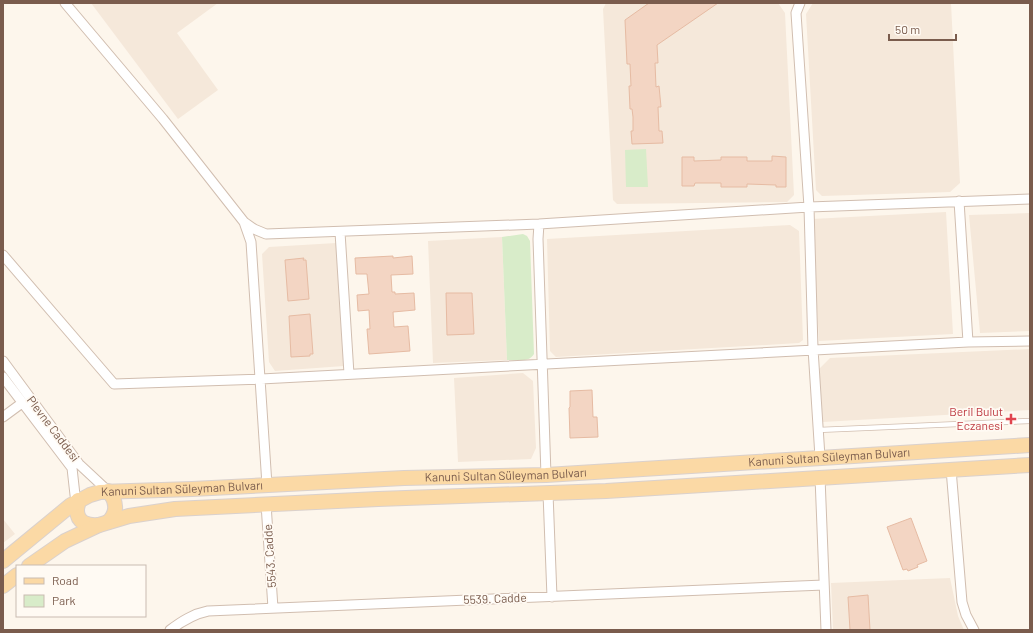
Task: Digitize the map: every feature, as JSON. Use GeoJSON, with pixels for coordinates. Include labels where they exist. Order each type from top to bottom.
{"type":"FeatureCollection","features":[{"type":"Feature","properties":{"kind":"main road","name":"Kanuni Sultan Süleyman Bulvarı"},"geometry":{"type":"LineString","coordinates":[[3,561],[24,545],[60,513],[78,500],[90,494],[108,491],[404,478],[546,475],[1030,445]]}},
{"type":"Feature","properties":{"kind":"main road","name":"Kanuni Sultan Süleyman Bulvarı"},"geometry":{"type":"LineString","coordinates":[[30,565],[66,541],[104,524],[129,516],[169,510],[441,496],[548,493],[1030,465]]}},
{"type":"Feature","properties":{"kind":"main road"},"geometry":{"type":"LineString","coordinates":[[78,500],[77,512],[82,522],[88,525],[104,524],[113,518],[116,510],[112,495],[108,491]]}},
{"type":"Feature","properties":{"kind":"main road"},"geometry":{"type":"LineString","coordinates":[[3,586],[16,577]]}},
{"type":"Feature","properties":{"kind":"street"},"geometry":{"type":"LineString","coordinates":[[65,3],[162,118],[244,222],[254,229],[266,234],[538,224],[809,207],[1030,198]]}},
{"type":"Feature","properties":{"kind":"street"},"geometry":{"type":"LineString","coordinates":[[800,3],[796,13],[809,207],[813,349],[820,457]]}},
{"type":"Feature","properties":{"kind":"street"},"geometry":{"type":"LineString","coordinates":[[959,201],[968,342]]}},
{"type":"Feature","properties":{"kind":"street"},"geometry":{"type":"LineString","coordinates":[[244,222],[250,242],[268,484]]}},
{"type":"Feature","properties":{"kind":"street"},"geometry":{"type":"LineString","coordinates":[[538,224],[546,475]]}},
{"type":"Feature","properties":{"kind":"street"},"geometry":{"type":"LineString","coordinates":[[340,232],[349,374]]}},
{"type":"Feature","properties":{"kind":"street"},"geometry":{"type":"LineString","coordinates":[[3,255],[114,384],[261,379],[813,349],[968,342],[1030,341]]}},
{"type":"Feature","properties":{"kind":"street","name":"Plevne Caddesi"},"geometry":{"type":"LineString","coordinates":[[3,362],[79,464],[108,491]]}},
{"type":"Feature","properties":{"kind":"street","name":"Plevne Caddesi"},"geometry":{"type":"LineString","coordinates":[[3,378],[72,468],[75,495],[78,500]]}},
{"type":"Feature","properties":{"kind":"street"},"geometry":{"type":"LineString","coordinates":[[3,417],[22,403]]}},
{"type":"Feature","properties":{"kind":"street"},"geometry":{"type":"LineString","coordinates":[[952,469],[962,602],[966,615],[974,630]]}},
{"type":"Feature","properties":{"kind":"street"},"geometry":{"type":"LineString","coordinates":[[820,477],[826,630]]}},
{"type":"Feature","properties":{"kind":"street"},"geometry":{"type":"LineString","coordinates":[[548,493],[552,597]]}},
{"type":"Feature","properties":{"kind":"street","name":"5543. Cadde"},"geometry":{"type":"LineString","coordinates":[[266,504],[273,608]]}},
{"type":"Feature","properties":{"kind":"street","name":"5539. Cadde"},"geometry":{"type":"LineString","coordinates":[[170,630],[180,622],[198,613],[208,611],[824,585]]}},
{"type":"Feature","properties":{"kind":"street"},"geometry":{"type":"LineString","coordinates":[[180,622],[186,630]]}},
{"type":"Feature","properties":{"kind":"lane"},"geometry":{"type":"LineString","coordinates":[[818,430],[1030,421]]}},
{"type":"Feature","properties":{"kind":"shaded area"},"geometry":{"type":"Polygon","coordinates":[[[91,3],[218,3],[177,33],[218,90],[178,119],[91,3]]]}},
{"type":"Feature","properties":{"kind":"shaded area"},"geometry":{"type":"Polygon","coordinates":[[[606,3],[778,3],[785,13],[794,195],[787,202],[617,204],[613,200],[603,9],[606,3]]]}},
{"type":"Feature","properties":{"kind":"shaded area"},"geometry":{"type":"Polygon","coordinates":[[[813,3],[951,3],[960,183],[950,192],[822,196],[816,190],[806,14],[813,3]]]}},
{"type":"Feature","properties":{"kind":"shaded area"},"geometry":{"type":"Polygon","coordinates":[[[946,212],[953,334],[819,341],[812,219],[946,212]]]}},
{"type":"Feature","properties":{"kind":"shaded area"},"geometry":{"type":"Polygon","coordinates":[[[1030,213],[1030,331],[980,333],[969,215],[1030,213]]]}},
{"type":"Feature","properties":{"kind":"shaded area"},"geometry":{"type":"Polygon","coordinates":[[[790,225],[799,231],[803,340],[799,343],[556,357],[550,351],[547,239],[790,225]]]}},
{"type":"Feature","properties":{"kind":"shaded area"},"geometry":{"type":"Polygon","coordinates":[[[502,237],[507,360],[433,363],[428,241],[502,237]]]}},
{"type":"Feature","properties":{"kind":"shaded area"},"geometry":{"type":"Polygon","coordinates":[[[336,243],[344,366],[275,371],[269,362],[262,254],[269,247],[336,243]]]}},
{"type":"Feature","properties":{"kind":"shaded area"},"geometry":{"type":"Polygon","coordinates":[[[1030,349],[1030,410],[823,422],[819,369],[830,358],[1030,349]]]}},
{"type":"Feature","properties":{"kind":"shaded area"},"geometry":{"type":"Polygon","coordinates":[[[523,373],[533,381],[536,448],[531,459],[458,462],[454,378],[523,373]]]}},
{"type":"Feature","properties":{"kind":"shaded area"},"geometry":{"type":"Polygon","coordinates":[[[3,519],[15,534],[3,543],[3,519]]]}},
{"type":"Feature","properties":{"kind":"shaded area"},"geometry":{"type":"Polygon","coordinates":[[[950,578],[958,616],[964,630],[833,630],[831,583],[950,578]]]}},
{"type":"Feature","properties":{"kind":"green space"},"geometry":{"type":"Polygon","coordinates":[[[646,149],[648,187],[626,187],[625,150],[646,149]]]}},
{"type":"Feature","properties":{"kind":"green space"},"geometry":{"type":"Polygon","coordinates":[[[523,234],[527,236],[530,241],[534,354],[526,360],[507,360],[502,237],[523,234]]]}},
{"type":"Feature","properties":{"kind":"building"},"geometry":{"type":"Polygon","coordinates":[[[649,3],[718,3],[657,45],[658,63],[655,63],[656,87],[659,86],[661,107],[658,107],[659,131],[662,131],[663,143],[632,144],[631,131],[633,131],[633,117],[632,109],[630,109],[630,64],[627,64],[625,20],[649,3]]]}},
{"type":"Feature","properties":{"kind":"building"},"geometry":{"type":"Polygon","coordinates":[[[772,156],[786,157],[786,187],[776,187],[776,185],[747,184],[747,187],[721,187],[721,183],[695,183],[694,186],[682,186],[682,157],[694,157],[694,161],[721,160],[721,157],[747,157],[747,161],[772,161],[772,156]]]}},
{"type":"Feature","properties":{"kind":"building"},"geometry":{"type":"Polygon","coordinates":[[[393,256],[393,258],[412,256],[413,274],[391,275],[392,292],[395,292],[395,294],[414,293],[415,310],[393,312],[394,327],[408,326],[410,351],[369,354],[367,329],[370,329],[369,310],[358,311],[357,295],[369,294],[367,274],[356,274],[355,258],[393,256]]]}},
{"type":"Feature","properties":{"kind":"building"},"geometry":{"type":"Polygon","coordinates":[[[304,258],[303,260],[306,260],[309,299],[288,301],[285,260],[304,258]]]}},
{"type":"Feature","properties":{"kind":"building"},"geometry":{"type":"Polygon","coordinates":[[[446,293],[472,293],[474,334],[447,335],[446,293]]]}},
{"type":"Feature","properties":{"kind":"building"},"geometry":{"type":"Polygon","coordinates":[[[310,314],[313,354],[310,354],[310,356],[291,357],[289,316],[310,314]]]}},
{"type":"Feature","properties":{"kind":"building"},"geometry":{"type":"Polygon","coordinates":[[[592,390],[593,417],[597,417],[598,437],[570,438],[570,391],[592,390]]]}},
{"type":"Feature","properties":{"kind":"building"},"geometry":{"type":"Polygon","coordinates":[[[911,518],[927,561],[908,571],[907,569],[903,570],[887,527],[911,518]]]}},
{"type":"Feature","properties":{"kind":"building"},"geometry":{"type":"Polygon","coordinates":[[[868,595],[870,630],[850,630],[848,597],[868,595]]]}},
{"type":"Feature","properties":{"kind":"place","name":"Beril Bulut Eczanesi"},"geometry":{"type":"Point","coordinates":[1011,419]}}]}
